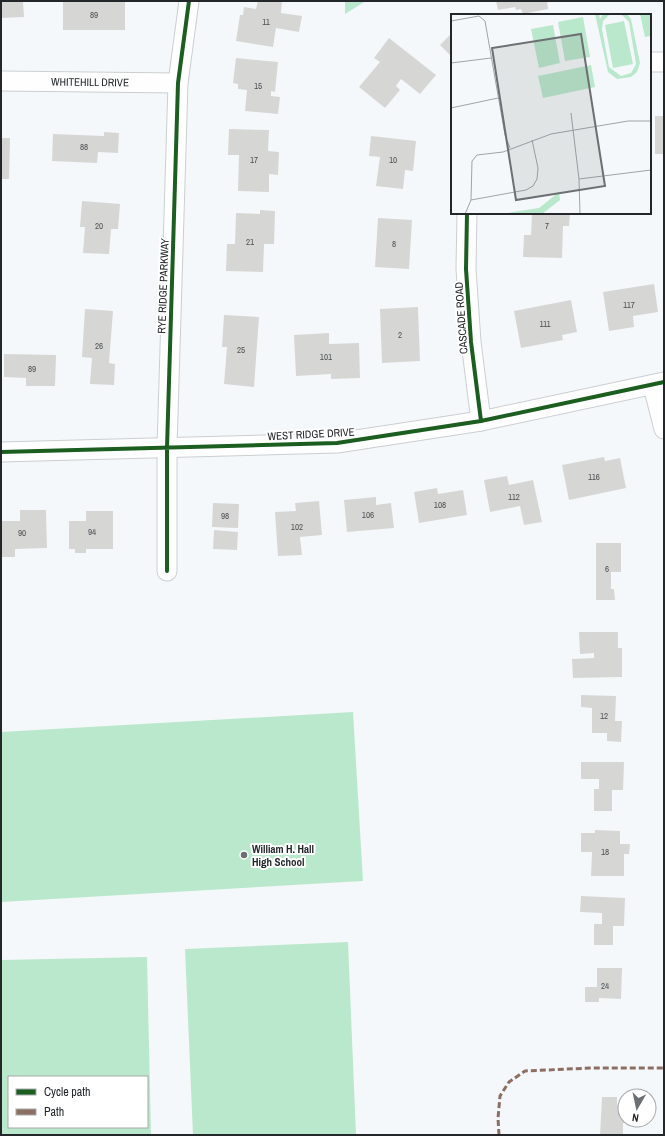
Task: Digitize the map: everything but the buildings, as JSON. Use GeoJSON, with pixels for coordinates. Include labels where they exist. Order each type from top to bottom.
{"type":"FeatureCollection","features":[{"type":"Feature","properties":{"kind":"street","name":"RYE RIDGE PARKWAY"},"geometry":{"type":"LineString","coordinates":[[167,571],[167,448],[178,83],[189,1]]}},
{"type":"Feature","properties":{"kind":"street"},"geometry":{"type":"LineString","coordinates":[[651,62],[664,62]]}},
{"type":"Feature","properties":{"kind":"street","name":"WHITEHILL DRIVE"},"geometry":{"type":"LineString","coordinates":[[1,81],[178,83]]}},
{"type":"Feature","properties":{"kind":"street","name":"CASCADE ROAD"},"geometry":{"type":"LineString","coordinates":[[468,214],[466,269],[471,342],[481,421]]}},
{"type":"Feature","properties":{"kind":"street"},"geometry":{"type":"LineString","coordinates":[[659,384],[664,429]]}},
{"type":"Feature","properties":{"kind":"street","name":"WEST RIDGE DRIVE"},"geometry":{"type":"LineString","coordinates":[[1,452],[337,443],[481,421],[659,384]]}},
{"type":"Feature","properties":{"kind":"green space"},"geometry":{"type":"Polygon","coordinates":[[[345,1],[366,1],[345,14],[345,1]]]}},
{"type":"Feature","properties":{"kind":"green space"},"geometry":{"type":"Polygon","coordinates":[[[353,712],[363,881],[1,902],[1,732],[353,712]]]}},
{"type":"Feature","properties":{"kind":"green space"},"geometry":{"type":"Polygon","coordinates":[[[348,942],[356,1135],[193,1135],[185,949],[348,942]]]}},
{"type":"Feature","properties":{"kind":"green space"},"geometry":{"type":"Polygon","coordinates":[[[147,957],[151,1135],[1,1135],[1,960],[147,957]]]}},
{"type":"Feature","properties":{"kind":"marked path"},"geometry":{"type":"LineString","coordinates":[[499,1135],[498,1118],[500,1096],[509,1082],[525,1071],[590,1068],[664,1068]]}},
{"type":"Feature","properties":{"kind":"cycle path"},"geometry":{"type":"LineString","coordinates":[[167,571],[167,448],[178,83],[189,1]]}},
{"type":"Feature","properties":{"kind":"cycle path"},"geometry":{"type":"LineString","coordinates":[[467,214],[466,269],[471,342],[481,421]]}},
{"type":"Feature","properties":{"kind":"cycle path"},"geometry":{"type":"LineString","coordinates":[[1,452],[337,443],[481,421],[664,382]]}},
{"type":"Feature","properties":{"kind":"place","name":"William H. Hall High School"},"geometry":{"type":"Point","coordinates":[244,855]}}]}
